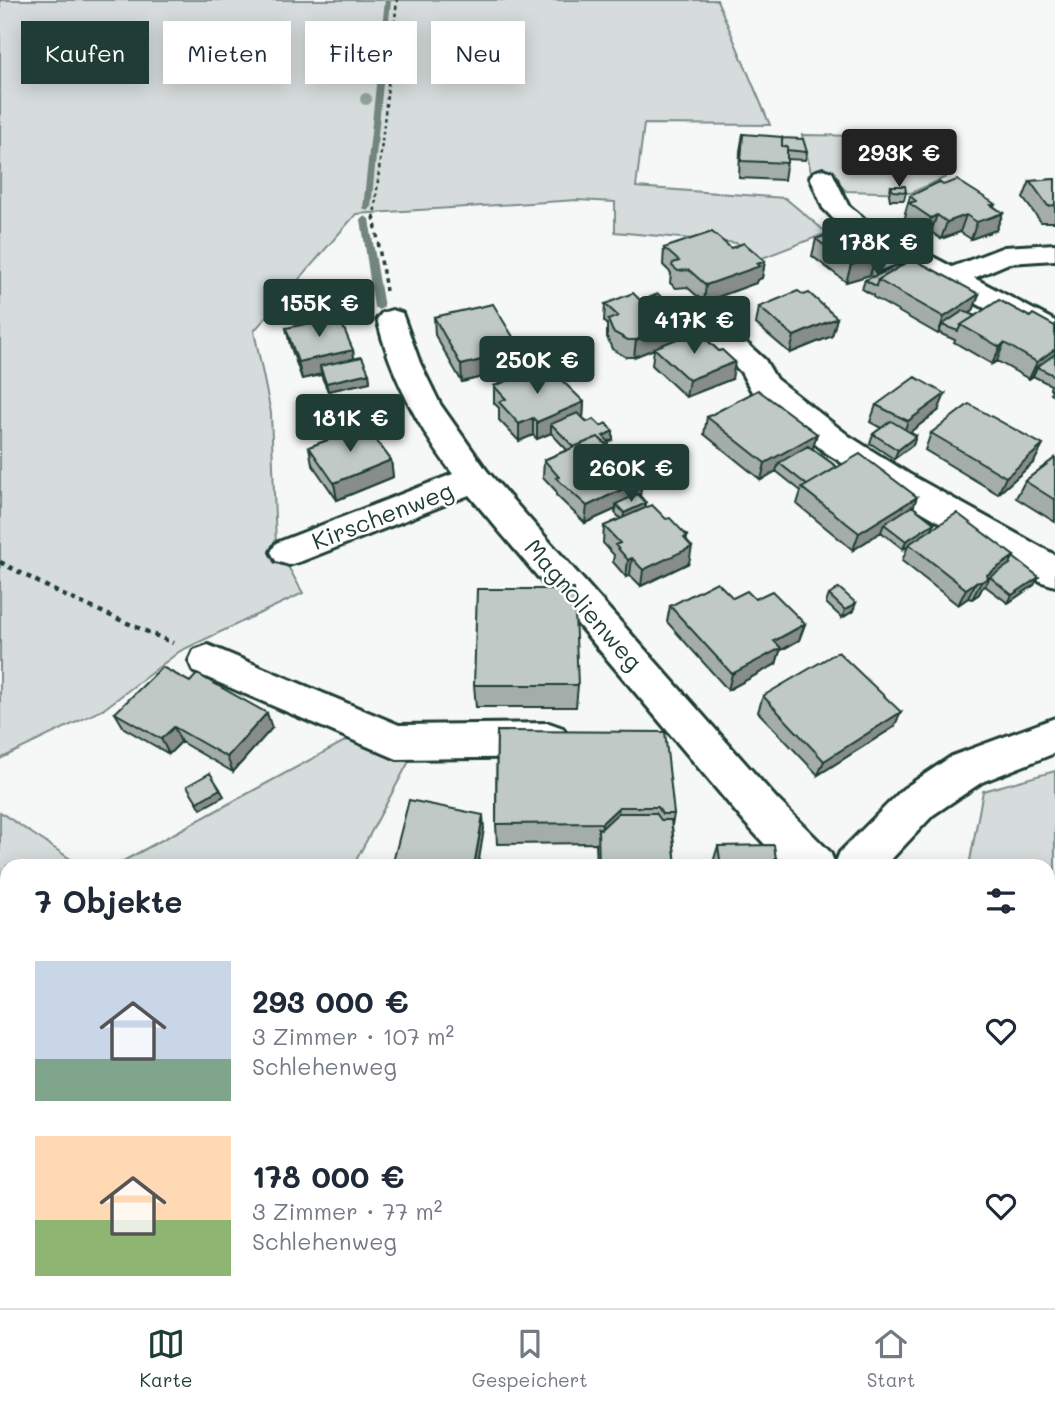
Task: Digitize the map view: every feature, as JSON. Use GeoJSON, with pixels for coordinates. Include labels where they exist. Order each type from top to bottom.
{"type":"FeatureCollection","features":[{"type":"Feature","properties":{"kind":"street"},"geometry":{"type":"LineString","coordinates":[[823,177],[833,204],[867,235],[1055,333]]}},
{"type":"Feature","properties":{"kind":"street"},"geometry":{"type":"LineString","coordinates":[[951,278],[1004,255],[1055,252]]}},
{"type":"Feature","properties":{"kind":"street","name":"Magnolienweg"},"geometry":{"type":"LineString","coordinates":[[392,318],[398,346],[414,386],[440,431],[474,479],[761,811],[807,859]]}},
{"type":"Feature","properties":{"kind":"street"},"geometry":{"type":"LineString","coordinates":[[720,336],[754,367],[763,385],[837,444],[897,482],[1055,572]]}},
{"type":"Feature","properties":{"kind":"street","name":"Kirschenweg"},"geometry":{"type":"LineString","coordinates":[[289,552],[474,479]]}},
{"type":"Feature","properties":{"kind":"street"},"geometry":{"type":"LineString","coordinates":[[208,661],[397,742],[585,739]]}},
{"type":"Feature","properties":{"kind":"street"},"geometry":{"type":"LineString","coordinates":[[653,737],[694,732]]}},
{"type":"Feature","properties":{"kind":"street"},"geometry":{"type":"LineString","coordinates":[[863,859],[918,802],[967,769],[1055,735]]}},
{"type":"Feature","properties":{"kind":"path"},"geometry":{"type":"LineString","coordinates":[[392,318],[380,266],[374,218],[397,0]]}},
{"type":"Feature","properties":{"kind":"path"},"geometry":{"type":"LineString","coordinates":[[0,562],[61,594],[208,661]]}},
{"type":"Feature","properties":{"kind":"shaded area"},"geometry":{"type":"Polygon","coordinates":[[[0,0],[717,0],[770,125],[644,124],[636,187],[785,198],[827,233],[760,259],[737,243],[615,232],[615,202],[577,200],[356,214],[254,331],[271,413],[276,545],[303,593],[180,651],[104,709],[0,759],[0,0]]]}},
{"type":"Feature","properties":{"kind":"shaded area"},"geometry":{"type":"Polygon","coordinates":[[[802,135],[929,137],[946,177],[911,193],[846,191],[838,177],[812,176],[802,135]]]}},
{"type":"Feature","properties":{"kind":"shaded area"},"geometry":{"type":"Polygon","coordinates":[[[354,736],[414,752],[357,859],[127,859],[354,736]]]}},
{"type":"Feature","properties":{"kind":"shaded area"},"geometry":{"type":"Polygon","coordinates":[[[1055,771],[1055,859],[970,859],[983,791],[1055,771]]]}},
{"type":"Feature","properties":{"kind":"shaded area"},"geometry":{"type":"Polygon","coordinates":[[[0,812],[70,859],[0,859],[0,812]]]}},
{"type":"Feature","properties":{"kind":"building"},"geometry":{"type":"Polygon","coordinates":[[[743,134],[782,137],[782,146],[787,147],[787,163],[741,161],[743,134]]]}},
{"type":"Feature","properties":{"kind":"building"},"geometry":{"type":"Polygon","coordinates":[[[782,138],[803,139],[807,152],[787,150],[787,147],[782,146],[782,138]]]}},
{"type":"Feature","properties":{"kind":"building"},"geometry":{"type":"Polygon","coordinates":[[[1055,179],[1055,205],[1048,206],[1030,181],[1055,179]]]}},
{"type":"Feature","properties":{"kind":"building"},"geometry":{"type":"Polygon","coordinates":[[[957,180],[995,204],[991,205],[1003,213],[977,222],[966,215],[947,222],[937,215],[931,218],[909,203],[916,201],[910,196],[939,182],[943,185],[957,180]]]}},
{"type":"Feature","properties":{"kind":"building"},"geometry":{"type":"Polygon","coordinates":[[[891,186],[905,186],[906,192],[893,191],[891,186]]]}},
{"type":"Feature","properties":{"kind":"building"},"geometry":{"type":"Polygon","coordinates":[[[856,224],[891,249],[875,258],[851,265],[816,239],[856,224]]]}},
{"type":"Feature","properties":{"kind":"building"},"geometry":{"type":"Polygon","coordinates":[[[712,232],[731,248],[744,243],[765,261],[757,264],[760,266],[706,285],[689,270],[678,271],[672,266],[679,261],[664,248],[712,232]]]}},
{"type":"Feature","properties":{"kind":"building"},"geometry":{"type":"Polygon","coordinates":[[[890,257],[900,264],[880,271],[873,266],[878,264],[876,263],[890,257]]]}},
{"type":"Feature","properties":{"kind":"building"},"geometry":{"type":"Polygon","coordinates":[[[913,259],[979,294],[944,317],[878,280],[913,259]]]}},
{"type":"Feature","properties":{"kind":"building"},"geometry":{"type":"Polygon","coordinates":[[[889,270],[892,272],[878,280],[876,286],[865,280],[889,270]]]}},
{"type":"Feature","properties":{"kind":"building"},"geometry":{"type":"Polygon","coordinates":[[[798,291],[804,295],[809,293],[837,318],[794,336],[759,307],[798,291]]]}},
{"type":"Feature","properties":{"kind":"building"},"geometry":{"type":"Polygon","coordinates":[[[633,293],[641,301],[658,294],[687,320],[636,340],[628,340],[613,332],[608,320],[618,316],[605,304],[633,293]]]}},
{"type":"Feature","properties":{"kind":"building"},"geometry":{"type":"Polygon","coordinates":[[[665,298],[682,300],[680,306],[670,305],[665,298]]]}},
{"type":"Feature","properties":{"kind":"building"},"geometry":{"type":"Polygon","coordinates":[[[999,300],[1030,317],[1033,314],[1055,326],[1055,349],[1037,362],[1004,343],[1000,347],[961,325],[999,300]]]}},
{"type":"Feature","properties":{"kind":"building"},"geometry":{"type":"Polygon","coordinates":[[[493,304],[521,350],[461,365],[434,317],[493,304]]]}},
{"type":"Feature","properties":{"kind":"building"},"geometry":{"type":"Polygon","coordinates":[[[963,311],[975,316],[961,325],[958,331],[942,325],[963,311]]]}},
{"type":"Feature","properties":{"kind":"building"},"geometry":{"type":"Polygon","coordinates":[[[339,317],[353,350],[298,362],[286,328],[339,317]]]}},
{"type":"Feature","properties":{"kind":"building"},"geometry":{"type":"Polygon","coordinates":[[[697,331],[735,362],[689,380],[654,348],[697,331]]]}},
{"type":"Feature","properties":{"kind":"building"},"geometry":{"type":"Polygon","coordinates":[[[1055,354],[1055,376],[1037,367],[1055,354]]]}},
{"type":"Feature","properties":{"kind":"building"},"geometry":{"type":"Polygon","coordinates":[[[362,357],[369,373],[326,383],[320,366],[362,357]]]}},
{"type":"Feature","properties":{"kind":"building"},"geometry":{"type":"Polygon","coordinates":[[[546,365],[584,402],[537,422],[533,418],[519,424],[499,402],[506,399],[494,386],[546,365]]]}},
{"type":"Feature","properties":{"kind":"building"},"geometry":{"type":"Polygon","coordinates":[[[915,377],[945,394],[908,421],[876,405],[915,377]]]}},
{"type":"Feature","properties":{"kind":"building"},"geometry":{"type":"Polygon","coordinates":[[[758,390],[817,434],[765,463],[707,417],[758,390]]]}},
{"type":"Feature","properties":{"kind":"building"},"geometry":{"type":"Polygon","coordinates":[[[373,400],[389,421],[352,431],[339,412],[373,400]]]}},
{"type":"Feature","properties":{"kind":"building"},"geometry":{"type":"Polygon","coordinates":[[[969,404],[1043,445],[1006,477],[931,433],[969,404]]]}},
{"type":"Feature","properties":{"kind":"building"},"geometry":{"type":"Polygon","coordinates":[[[578,413],[587,422],[594,419],[601,426],[606,423],[613,431],[603,436],[609,442],[605,443],[598,437],[574,447],[551,424],[578,413]]]}},
{"type":"Feature","properties":{"kind":"building"},"geometry":{"type":"Polygon","coordinates":[[[891,421],[916,436],[898,450],[873,434],[891,421]]]}},
{"type":"Feature","properties":{"kind":"building"},"geometry":{"type":"Polygon","coordinates":[[[365,426],[391,460],[334,483],[309,447],[365,426]]]}},
{"type":"Feature","properties":{"kind":"building"},"geometry":{"type":"Polygon","coordinates":[[[598,437],[642,480],[587,506],[556,478],[559,477],[544,460],[598,437]]]}},
{"type":"Feature","properties":{"kind":"building"},"geometry":{"type":"Polygon","coordinates":[[[808,446],[837,467],[807,485],[779,463],[808,446]]]}},
{"type":"Feature","properties":{"kind":"building"},"geometry":{"type":"Polygon","coordinates":[[[860,454],[917,497],[859,533],[802,488],[860,454]]]}},
{"type":"Feature","properties":{"kind":"building"},"geometry":{"type":"Polygon","coordinates":[[[1055,458],[1055,500],[1025,481],[1055,458]]]}},
{"type":"Feature","properties":{"kind":"building"},"geometry":{"type":"Polygon","coordinates":[[[638,494],[646,503],[624,513],[616,504],[638,494]]]}},
{"type":"Feature","properties":{"kind":"building"},"geometry":{"type":"Polygon","coordinates":[[[652,505],[666,519],[670,518],[687,536],[684,538],[692,547],[643,570],[632,558],[628,560],[615,545],[620,543],[604,526],[652,505]]]}},
{"type":"Feature","properties":{"kind":"building"},"geometry":{"type":"Polygon","coordinates":[[[912,506],[934,523],[906,541],[884,524],[912,506]]]}},
{"type":"Feature","properties":{"kind":"building"},"geometry":{"type":"Polygon","coordinates":[[[957,513],[1014,556],[987,575],[988,578],[966,589],[909,544],[957,513]]]}},
{"type":"Feature","properties":{"kind":"building"},"geometry":{"type":"Polygon","coordinates":[[[1013,557],[1039,577],[1012,595],[990,577],[1010,564],[1013,557]]]}},
{"type":"Feature","properties":{"kind":"building"},"geometry":{"type":"Polygon","coordinates":[[[717,582],[733,598],[747,591],[755,599],[772,591],[805,624],[774,641],[781,648],[732,674],[670,606],[717,582]]]}},
{"type":"Feature","properties":{"kind":"building"},"geometry":{"type":"Polygon","coordinates":[[[839,588],[856,603],[845,610],[829,595],[839,588]]]}},
{"type":"Feature","properties":{"kind":"building"},"geometry":{"type":"Polygon","coordinates":[[[477,589],[574,589],[578,685],[474,685],[477,589]]]}},
{"type":"Feature","properties":{"kind":"building"},"geometry":{"type":"Polygon","coordinates":[[[838,652],[901,712],[824,761],[763,696],[838,652]]]}},
{"type":"Feature","properties":{"kind":"building"},"geometry":{"type":"Polygon","coordinates":[[[162,667],[190,682],[197,674],[267,713],[227,757],[174,727],[161,739],[115,713],[162,667]]]}},
{"type":"Feature","properties":{"kind":"building"},"geometry":{"type":"Polygon","coordinates":[[[497,731],[665,732],[674,814],[662,814],[658,807],[619,807],[602,823],[496,824],[497,731]]]}},
{"type":"Feature","properties":{"kind":"building"},"geometry":{"type":"Polygon","coordinates":[[[210,773],[220,789],[197,802],[187,786],[210,773]]]}},
{"type":"Feature","properties":{"kind":"building"},"geometry":{"type":"Polygon","coordinates":[[[409,800],[483,815],[475,859],[394,859],[409,800]]]}},
{"type":"Feature","properties":{"kind":"building"},"geometry":{"type":"Polygon","coordinates":[[[618,813],[656,813],[661,820],[671,820],[675,859],[599,859],[598,828],[601,829],[618,813]]]}},
{"type":"Feature","properties":{"kind":"building"},"geometry":{"type":"Polygon","coordinates":[[[774,845],[776,859],[720,859],[718,846],[774,845]]]}},
{"type":"Feature","properties":{"kind":"waterway"},"geometry":{"type":"LineString","coordinates":[[367,208],[388,0]]}},
{"type":"Feature","properties":{"kind":"waterway"},"geometry":{"type":"LineString","coordinates":[[365,219],[379,307]]}}]}
